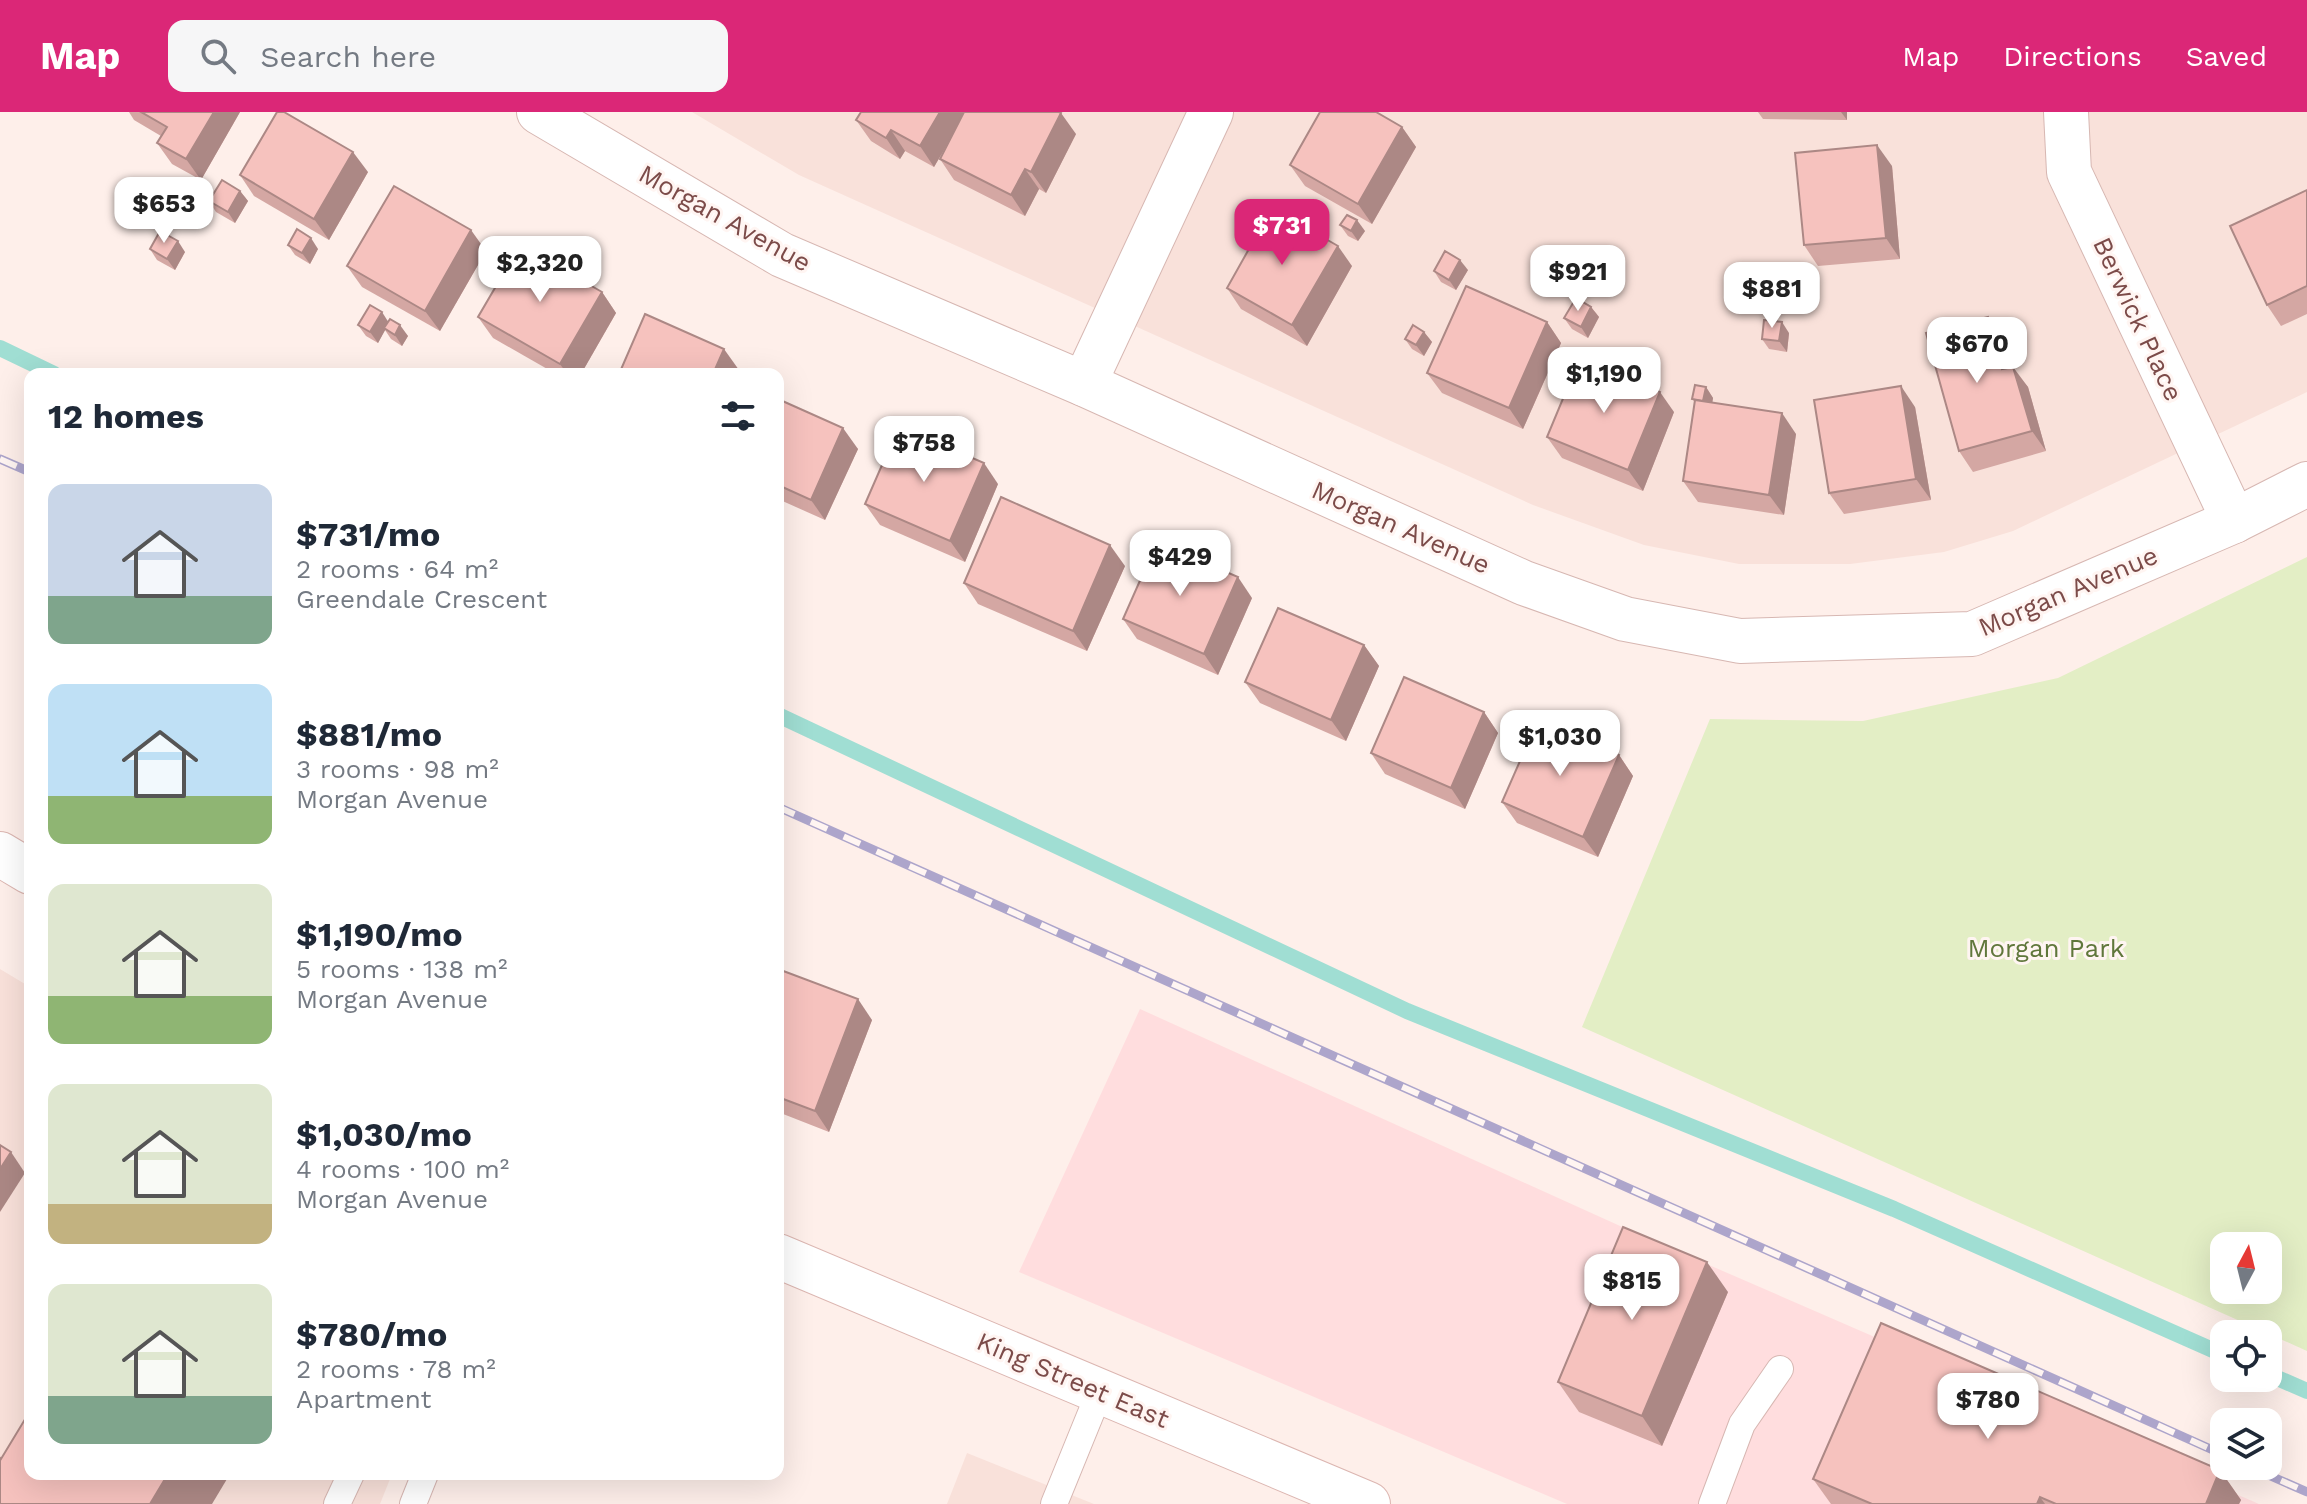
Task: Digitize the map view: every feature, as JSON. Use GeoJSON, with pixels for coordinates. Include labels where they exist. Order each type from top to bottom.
{"type":"FeatureCollection","features":[{"type":"Feature","properties":{"kind":"street","name":"Morgan Avenue"},"geometry":{"type":"LineString","coordinates":[[539,112],[782,255],[1084,384],[1524,583],[1625,619],[1740,641],[1972,634],[2234,521],[2307,484]]}},
{"type":"Feature","properties":{"kind":"street"},"geometry":{"type":"LineString","coordinates":[[1084,384],[1211,112]]}},
{"type":"Feature","properties":{"kind":"street","name":"Berwick Place"},"geometry":{"type":"LineString","coordinates":[[2066,112],[2069,172],[2234,521]]}},
{"type":"Feature","properties":{"kind":"street"},"geometry":{"type":"LineString","coordinates":[[0,854],[24,868]]}},
{"type":"Feature","properties":{"kind":"street","name":"King Street East"},"geometry":{"type":"LineString","coordinates":[[784,1259],[1368,1504]]}},
{"type":"Feature","properties":{"kind":"lane"},"geometry":{"type":"LineString","coordinates":[[1712,1504],[1742,1424],[1780,1369]]}},
{"type":"Feature","properties":{"kind":"lane"},"geometry":{"type":"LineString","coordinates":[[1054,1504],[1100,1391]]}},
{"type":"Feature","properties":{"kind":"lane"},"geometry":{"type":"LineString","coordinates":[[337,1504],[348,1480]]}},
{"type":"Feature","properties":{"kind":"lane"},"geometry":{"type":"LineString","coordinates":[[413,1504],[423,1480]]}},
{"type":"Feature","properties":{"kind":"shaded area"},"geometry":{"type":"Polygon","coordinates":[[[692,112],[2307,112],[2307,392],[2013,531],[1944,552],[1850,564],[1739,564],[1644,545],[1533,505],[799,175],[692,112]]]}},
{"type":"Feature","properties":{"kind":"shaded area"},"geometry":{"type":"Polygon","coordinates":[[[0,969],[24,983],[24,1480],[390,1480],[380,1504],[0,1504],[0,969]]]}},
{"type":"Feature","properties":{"kind":"shaded area"},"geometry":{"type":"Polygon","coordinates":[[[1140,1009],[1640,1235],[2259,1504],[1567,1504],[1019,1272],[1140,1009]]]}},
{"type":"Feature","properties":{"kind":"shaded area"},"geometry":{"type":"Polygon","coordinates":[[[967,1453],[1094,1504],[947,1504],[967,1453]]]}},
{"type":"Feature","properties":{"kind":"green space","name":"Morgan Park"},"geometry":{"type":"Polygon","coordinates":[[[2307,557],[2307,1351],[2282,1340],[2282,1320],[2238,1320],[1582,1027],[1710,719],[1863,721],[2058,678],[2307,557]]]}},
{"type":"Feature","properties":{"kind":"building"},"geometry":{"type":"Polygon","coordinates":[[[141,112],[214,112],[186,159],[157,143],[167,127],[141,112]]]}},
{"type":"Feature","properties":{"kind":"building"},"geometry":{"type":"Polygon","coordinates":[[[277,112],[284,112],[353,152],[314,219],[240,175],[277,112]]]}},
{"type":"Feature","properties":{"kind":"building"},"geometry":{"type":"Polygon","coordinates":[[[861,112],[940,112],[920,146],[891,130],[886,138],[856,120],[861,112]]]}},
{"type":"Feature","properties":{"kind":"building"},"geometry":{"type":"Polygon","coordinates":[[[964,112],[1061,113],[1031,172],[1025,169],[1011,195],[940,159],[964,112]]]}},
{"type":"Feature","properties":{"kind":"building"},"geometry":{"type":"Polygon","coordinates":[[[1320,112],[1376,112],[1402,127],[1358,204],[1290,165],[1320,112]]]}},
{"type":"Feature","properties":{"kind":"building"},"geometry":{"type":"Polygon","coordinates":[[[1877,145],[1886,238],[1804,245],[1795,153],[1877,145]]]}},
{"type":"Feature","properties":{"kind":"building"},"geometry":{"type":"Polygon","coordinates":[[[222,180],[240,191],[228,212],[209,201],[222,180]]]}},
{"type":"Feature","properties":{"kind":"building"},"geometry":{"type":"Polygon","coordinates":[[[394,186],[471,230],[425,311],[347,266],[394,186]]]}},
{"type":"Feature","properties":{"kind":"building"},"geometry":{"type":"Polygon","coordinates":[[[2307,190],[2307,286],[2267,305],[2230,226],[2307,190]]]}},
{"type":"Feature","properties":{"kind":"building"},"geometry":{"type":"Polygon","coordinates":[[[1272,208],[1338,246],[1292,325],[1227,288],[1272,208]]]}},
{"type":"Feature","properties":{"kind":"building"},"geometry":{"type":"Polygon","coordinates":[[[1347,215],[1357,220],[1351,231],[1340,225],[1347,215]]]}},
{"type":"Feature","properties":{"kind":"building"},"geometry":{"type":"Polygon","coordinates":[[[297,229],[311,238],[302,253],[288,245],[297,229]]]}},
{"type":"Feature","properties":{"kind":"building"},"geometry":{"type":"Polygon","coordinates":[[[160,231],[178,241],[167,259],[150,249],[160,231]]]}},
{"type":"Feature","properties":{"kind":"building"},"geometry":{"type":"Polygon","coordinates":[[[520,245],[602,292],[560,364],[478,317],[520,245]]]}},
{"type":"Feature","properties":{"kind":"building"},"geometry":{"type":"Polygon","coordinates":[[[1445,251],[1460,260],[1449,280],[1434,271],[1445,251]]]}},
{"type":"Feature","properties":{"kind":"building"},"geometry":{"type":"Polygon","coordinates":[[[1466,286],[1547,322],[1509,408],[1427,373],[1466,286]]]}},
{"type":"Feature","properties":{"kind":"building"},"geometry":{"type":"Polygon","coordinates":[[[1576,298],[1591,307],[1581,327],[1564,318],[1576,298]]]}},
{"type":"Feature","properties":{"kind":"building"},"geometry":{"type":"Polygon","coordinates":[[[370,305],[382,312],[370,332],[358,325],[370,305]]]}},
{"type":"Feature","properties":{"kind":"building"},"geometry":{"type":"Polygon","coordinates":[[[645,314],[724,349],[716,368],[622,368],[645,314]]]}},
{"type":"Feature","properties":{"kind":"building"},"geometry":{"type":"Polygon","coordinates":[[[1988,317],[2002,369],[2013,367],[2032,431],[1959,451],[1926,333],[1988,317]]]}},
{"type":"Feature","properties":{"kind":"building"},"geometry":{"type":"Polygon","coordinates":[[[390,319],[400,325],[395,335],[384,328],[390,319]]]}},
{"type":"Feature","properties":{"kind":"building"},"geometry":{"type":"Polygon","coordinates":[[[1764,320],[1782,322],[1779,341],[1762,339],[1764,320]]]}},
{"type":"Feature","properties":{"kind":"building"},"geometry":{"type":"Polygon","coordinates":[[[1413,325],[1424,332],[1416,345],[1405,339],[1413,325]]]}},
{"type":"Feature","properties":{"kind":"building"},"geometry":{"type":"Polygon","coordinates":[[[1579,360],[1660,392],[1628,470],[1547,437],[1579,360]]]}},
{"type":"Feature","properties":{"kind":"building"},"geometry":{"type":"Polygon","coordinates":[[[1695,385],[1706,387],[1703,401],[1692,399],[1695,385]]]}},
{"type":"Feature","properties":{"kind":"building"},"geometry":{"type":"Polygon","coordinates":[[[1901,386],[1916,479],[1829,493],[1814,400],[1901,386]]]}},
{"type":"Feature","properties":{"kind":"building"},"geometry":{"type":"Polygon","coordinates":[[[1695,400],[1782,413],[1769,495],[1683,481],[1695,400]]]}},
{"type":"Feature","properties":{"kind":"building"},"geometry":{"type":"Polygon","coordinates":[[[784,402],[843,428],[811,500],[784,488],[784,402]]]}},
{"type":"Feature","properties":{"kind":"building"},"geometry":{"type":"Polygon","coordinates":[[[899,426],[984,463],[950,541],[865,504],[899,426]]]}},
{"type":"Feature","properties":{"kind":"building"},"geometry":{"type":"Polygon","coordinates":[[[1001,497],[1110,545],[1073,631],[964,583],[1001,497]]]}},
{"type":"Feature","properties":{"kind":"building"},"geometry":{"type":"Polygon","coordinates":[[[1157,542],[1238,577],[1204,654],[1123,619],[1157,542]]]}},
{"type":"Feature","properties":{"kind":"building"},"geometry":{"type":"Polygon","coordinates":[[[1278,608],[1364,645],[1331,720],[1245,682],[1278,608]]]}},
{"type":"Feature","properties":{"kind":"building"},"geometry":{"type":"Polygon","coordinates":[[[1404,677],[1484,712],[1451,788],[1371,753],[1404,677]]]}},
{"type":"Feature","properties":{"kind":"building"},"geometry":{"type":"Polygon","coordinates":[[[1538,720],[1619,755],[1583,837],[1502,802],[1538,720]]]}},
{"type":"Feature","properties":{"kind":"building"},"geometry":{"type":"Polygon","coordinates":[[[784,971],[858,999],[815,1111],[784,1099],[784,971]]]}},
{"type":"Feature","properties":{"kind":"building"},"geometry":{"type":"Polygon","coordinates":[[[0,1145],[11,1152],[0,1169],[0,1145]]]}},
{"type":"Feature","properties":{"kind":"building"},"geometry":{"type":"Polygon","coordinates":[[[1623,1227],[1707,1262],[1642,1416],[1558,1382],[1623,1227]]]}},
{"type":"Feature","properties":{"kind":"building"},"geometry":{"type":"Polygon","coordinates":[[[1881,1323],[2210,1466],[2210,1480],[2216,1480],[2206,1504],[2056,1504],[2040,1497],[2037,1504],[1872,1504],[1813,1479],[1881,1323]]]}},
{"type":"Feature","properties":{"kind":"building"},"geometry":{"type":"Polygon","coordinates":[[[24,1421],[24,1480],[164,1480],[150,1504],[0,1504],[1,1459],[24,1421]]]}},
{"type":"Feature","properties":{"kind":"waterway"},"geometry":{"type":"LineString","coordinates":[[0,348],[42,368]]}},
{"type":"Feature","properties":{"kind":"waterway"},"geometry":{"type":"LineString","coordinates":[[784,718],[1407,1011],[1894,1209],[2210,1349]]}},
{"type":"Feature","properties":{"kind":"waterway"},"geometry":{"type":"LineString","coordinates":[[2282,1380],[2307,1391]]}},
{"type":"Feature","properties":{"kind":"railway"},"geometry":{"type":"LineString","coordinates":[[0,459],[24,469]]}},
{"type":"Feature","properties":{"kind":"railway"},"geometry":{"type":"LineString","coordinates":[[784,810],[2210,1449]]}},
{"type":"Feature","properties":{"kind":"railway"},"geometry":{"type":"LineString","coordinates":[[2280,1480],[2307,1492]]}}]}
